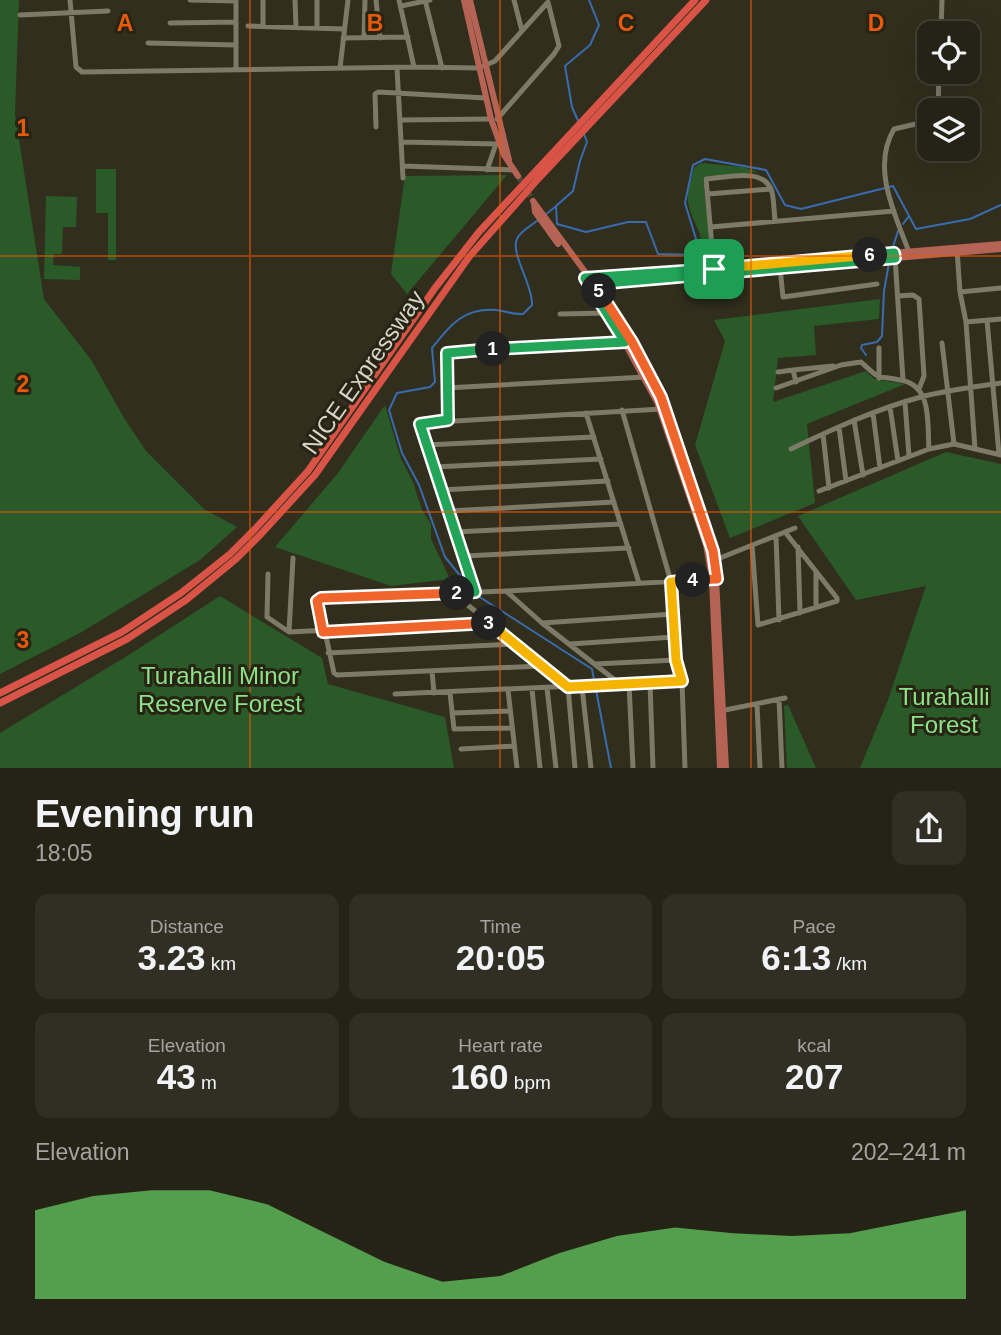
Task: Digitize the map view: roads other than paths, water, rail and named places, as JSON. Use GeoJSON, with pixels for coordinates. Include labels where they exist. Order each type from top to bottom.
{"type":"FeatureCollection","features":[{"type":"Feature","properties":{"kind":"highway","name":"NICE Expressway"},"geometry":{"type":"LineString","coordinates":[[0,703],[127,639],[186,600],[236,559],[288,507],[315,475],[469,257],[695,0]]}},
{"type":"Feature","properties":{"kind":"highway","name":"NICE Expressway"},"geometry":{"type":"LineString","coordinates":[[0,693],[122,632],[181,593],[255,530],[308,471],[479,232],[576,127],[587,121],[706,0]]}},
{"type":"Feature","properties":{"kind":"main road"},"geometry":{"type":"LineString","coordinates":[[464,0],[482,67],[498,144],[516,173]]}},
{"type":"Feature","properties":{"kind":"main road"},"geometry":{"type":"LineString","coordinates":[[470,0],[486,98],[509,152],[509,160]]}},
{"type":"Feature","properties":{"kind":"main road"},"geometry":{"type":"LineString","coordinates":[[537,211],[632,342],[662,409],[715,560],[726,768]]}},
{"type":"Feature","properties":{"kind":"main road"},"geometry":{"type":"LineString","coordinates":[[590,281],[779,268],[1001,244]]}},
{"type":"Feature","properties":{"kind":"main road"},"geometry":{"type":"LineString","coordinates":[[590,281],[894,256],[909,252],[1001,249]]}},
{"type":"Feature","properties":{"kind":"main road"},"geometry":{"type":"LineString","coordinates":[[590,281],[662,409],[708,550],[714,579]]}},
{"type":"Feature","properties":{"kind":"main road"},"geometry":{"type":"LineString","coordinates":[[720,768],[721,711]]}},
{"type":"Feature","properties":{"kind":"street"},"geometry":{"type":"LineString","coordinates":[[69,0],[76,66],[80,71],[482,67],[495,61],[548,1]]}},
{"type":"Feature","properties":{"kind":"street"},"geometry":{"type":"LineString","coordinates":[[190,0],[236,0],[236,70]]}},
{"type":"Feature","properties":{"kind":"street"},"geometry":{"type":"LineString","coordinates":[[263,0],[263,26]]}},
{"type":"Feature","properties":{"kind":"street"},"geometry":{"type":"LineString","coordinates":[[295,0],[296,27]]}},
{"type":"Feature","properties":{"kind":"street"},"geometry":{"type":"LineString","coordinates":[[317,0],[317,28]]}},
{"type":"Feature","properties":{"kind":"street"},"geometry":{"type":"LineString","coordinates":[[340,68],[348,0]]}},
{"type":"Feature","properties":{"kind":"street"},"geometry":{"type":"LineString","coordinates":[[364,38],[365,0]]}},
{"type":"Feature","properties":{"kind":"street"},"geometry":{"type":"LineString","coordinates":[[376,0],[380,37]]}},
{"type":"Feature","properties":{"kind":"street"},"geometry":{"type":"LineString","coordinates":[[414,67],[400,3],[427,0],[442,68]]}},
{"type":"Feature","properties":{"kind":"street"},"geometry":{"type":"LineString","coordinates":[[514,0],[522,31]]}},
{"type":"Feature","properties":{"kind":"street"},"geometry":{"type":"LineString","coordinates":[[941,21],[942,0]]}},
{"type":"Feature","properties":{"kind":"street"},"geometry":{"type":"LineString","coordinates":[[400,120],[494,119],[559,46],[548,1]]}},
{"type":"Feature","properties":{"kind":"street"},"geometry":{"type":"LineString","coordinates":[[20,15],[108,11]]}},
{"type":"Feature","properties":{"kind":"street"},"geometry":{"type":"LineString","coordinates":[[170,23],[236,22]]}},
{"type":"Feature","properties":{"kind":"street"},"geometry":{"type":"LineString","coordinates":[[248,26],[344,29]]}},
{"type":"Feature","properties":{"kind":"street"},"geometry":{"type":"LineString","coordinates":[[343,38],[408,37]]}},
{"type":"Feature","properties":{"kind":"street"},"geometry":{"type":"LineString","coordinates":[[148,43],[236,45]]}},
{"type":"Feature","properties":{"kind":"street"},"geometry":{"type":"LineString","coordinates":[[397,68],[403,178]]}},
{"type":"Feature","properties":{"kind":"street"},"geometry":{"type":"LineString","coordinates":[[376,127],[375,94],[378,92],[486,98]]}},
{"type":"Feature","properties":{"kind":"street"},"geometry":{"type":"LineString","coordinates":[[909,252],[886,185],[885,152],[891,131],[917,123]]}},
{"type":"Feature","properties":{"kind":"street"},"geometry":{"type":"LineString","coordinates":[[401,142],[498,144],[487,170]]}},
{"type":"Feature","properties":{"kind":"street"},"geometry":{"type":"LineString","coordinates":[[403,166],[516,173]]}},
{"type":"Feature","properties":{"kind":"street"},"geometry":{"type":"LineString","coordinates":[[714,269],[706,179],[756,176],[766,182],[771,189],[775,221]]}},
{"type":"Feature","properties":{"kind":"street"},"geometry":{"type":"LineString","coordinates":[[708,194],[771,189]]}},
{"type":"Feature","properties":{"kind":"street"},"geometry":{"type":"LineString","coordinates":[[711,227],[894,211]]}},
{"type":"Feature","properties":{"kind":"street"},"geometry":{"type":"LineString","coordinates":[[957,250],[960,292],[966,322],[975,449]]}},
{"type":"Feature","properties":{"kind":"street"},"geometry":{"type":"LineString","coordinates":[[894,256],[903,380]]}},
{"type":"Feature","properties":{"kind":"street"},"geometry":{"type":"LineString","coordinates":[[779,268],[783,297],[877,284]]}},
{"type":"Feature","properties":{"kind":"street"},"geometry":{"type":"LineString","coordinates":[[960,292],[1001,288]]}},
{"type":"Feature","properties":{"kind":"street"},"geometry":{"type":"LineString","coordinates":[[898,296],[913,295],[919,299],[924,376],[919,389]]}},
{"type":"Feature","properties":{"kind":"street"},"geometry":{"type":"LineString","coordinates":[[560,314],[609,313]]}},
{"type":"Feature","properties":{"kind":"street"},"geometry":{"type":"LineString","coordinates":[[966,322],[1001,319]]}},
{"type":"Feature","properties":{"kind":"street"},"geometry":{"type":"LineString","coordinates":[[819,491],[929,449],[954,444],[1000,455],[998,383],[987,320]]}},
{"type":"Feature","properties":{"kind":"street"},"geometry":{"type":"LineString","coordinates":[[448,420],[445,356],[449,352],[625,342]]}},
{"type":"Feature","properties":{"kind":"street"},"geometry":{"type":"LineString","coordinates":[[942,343],[954,444]]}},
{"type":"Feature","properties":{"kind":"street"},"geometry":{"type":"LineString","coordinates":[[878,348],[879,378]]}},
{"type":"Feature","properties":{"kind":"street"},"geometry":{"type":"LineString","coordinates":[[778,372],[861,362],[879,378],[903,380],[919,389],[925,396],[929,449]]}},
{"type":"Feature","properties":{"kind":"street"},"geometry":{"type":"LineString","coordinates":[[776,388],[841,365]]}},
{"type":"Feature","properties":{"kind":"street"},"geometry":{"type":"LineString","coordinates":[[793,370],[796,382]]}},
{"type":"Feature","properties":{"kind":"street"},"geometry":{"type":"LineString","coordinates":[[446,388],[645,377]]}},
{"type":"Feature","properties":{"kind":"street"},"geometry":{"type":"LineString","coordinates":[[790,449],[854,420],[905,402],[998,383]]}},
{"type":"Feature","properties":{"kind":"street"},"geometry":{"type":"LineString","coordinates":[[905,402],[909,456]]}},
{"type":"Feature","properties":{"kind":"street"},"geometry":{"type":"LineString","coordinates":[[890,407],[898,461]]}},
{"type":"Feature","properties":{"kind":"street"},"geometry":{"type":"LineString","coordinates":[[475,592],[421,423],[662,409]]}},
{"type":"Feature","properties":{"kind":"street"},"geometry":{"type":"LineString","coordinates":[[622,410],[671,582],[676,660],[682,681],[685,768]]}},
{"type":"Feature","properties":{"kind":"street"},"geometry":{"type":"LineString","coordinates":[[586,413],[639,583]]}},
{"type":"Feature","properties":{"kind":"street"},"geometry":{"type":"LineString","coordinates":[[873,413],[880,468]]}},
{"type":"Feature","properties":{"kind":"street"},"geometry":{"type":"LineString","coordinates":[[854,420],[863,475]]}},
{"type":"Feature","properties":{"kind":"street"},"geometry":{"type":"LineString","coordinates":[[839,427],[846,481]]}},
{"type":"Feature","properties":{"kind":"street"},"geometry":{"type":"LineString","coordinates":[[822,434],[829,488]]}},
{"type":"Feature","properties":{"kind":"street"},"geometry":{"type":"LineString","coordinates":[[426,445],[594,437]]}},
{"type":"Feature","properties":{"kind":"street"},"geometry":{"type":"LineString","coordinates":[[433,467],[601,459]]}},
{"type":"Feature","properties":{"kind":"street"},"geometry":{"type":"LineString","coordinates":[[441,490],[608,481]]}},
{"type":"Feature","properties":{"kind":"street"},"geometry":{"type":"LineString","coordinates":[[448,511],[614,502]]}},
{"type":"Feature","properties":{"kind":"street"},"geometry":{"type":"LineString","coordinates":[[456,533],[621,524]]}},
{"type":"Feature","properties":{"kind":"street"},"geometry":{"type":"LineString","coordinates":[[715,560],[795,528]]}},
{"type":"Feature","properties":{"kind":"street"},"geometry":{"type":"LineString","coordinates":[[752,545],[758,625],[838,599],[785,532]]}},
{"type":"Feature","properties":{"kind":"street"},"geometry":{"type":"LineString","coordinates":[[776,536],[779,620]]}},
{"type":"Feature","properties":{"kind":"street"},"geometry":{"type":"LineString","coordinates":[[798,547],[800,613]]}},
{"type":"Feature","properties":{"kind":"street"},"geometry":{"type":"LineString","coordinates":[[464,556],[629,548]]}},
{"type":"Feature","properties":{"kind":"street"},"geometry":{"type":"LineString","coordinates":[[289,632],[293,558]]}},
{"type":"Feature","properties":{"kind":"street"},"geometry":{"type":"LineString","coordinates":[[816,570],[816,607]]}},
{"type":"Feature","properties":{"kind":"street"},"geometry":{"type":"LineString","coordinates":[[268,574],[267,617],[289,632],[487,622]]}},
{"type":"Feature","properties":{"kind":"street"},"geometry":{"type":"LineString","coordinates":[[541,666],[337,675],[328,653],[317,601],[321,598],[506,592],[714,579]]}},
{"type":"Feature","properties":{"kind":"street"},"geometry":{"type":"LineString","coordinates":[[506,592],[620,684]]}},
{"type":"Feature","properties":{"kind":"street"},"geometry":{"type":"LineString","coordinates":[[453,593],[568,687],[575,768]]}},
{"type":"Feature","properties":{"kind":"street"},"geometry":{"type":"LineString","coordinates":[[541,622],[674,614]]}},
{"type":"Feature","properties":{"kind":"street"},"geometry":{"type":"LineString","coordinates":[[570,644],[674,637]]}},
{"type":"Feature","properties":{"kind":"street"},"geometry":{"type":"LineString","coordinates":[[328,653],[514,645]]}},
{"type":"Feature","properties":{"kind":"street"},"geometry":{"type":"LineString","coordinates":[[595,664],[676,660]]}},
{"type":"Feature","properties":{"kind":"street"},"geometry":{"type":"LineString","coordinates":[[432,671],[434,692]]}},
{"type":"Feature","properties":{"kind":"street"},"geometry":{"type":"LineString","coordinates":[[395,694],[682,681]]}},
{"type":"Feature","properties":{"kind":"street"},"geometry":{"type":"LineString","coordinates":[[650,683],[653,768]]}},
{"type":"Feature","properties":{"kind":"street"},"geometry":{"type":"LineString","coordinates":[[629,684],[633,768]]}},
{"type":"Feature","properties":{"kind":"street"},"geometry":{"type":"LineString","coordinates":[[582,687],[591,768]]}},
{"type":"Feature","properties":{"kind":"street"},"geometry":{"type":"LineString","coordinates":[[547,688],[556,768]]}},
{"type":"Feature","properties":{"kind":"street"},"geometry":{"type":"LineString","coordinates":[[532,689],[540,768]]}},
{"type":"Feature","properties":{"kind":"street"},"geometry":{"type":"LineString","coordinates":[[508,690],[517,768]]}},
{"type":"Feature","properties":{"kind":"street"},"geometry":{"type":"LineString","coordinates":[[450,693],[454,729],[512,728]]}},
{"type":"Feature","properties":{"kind":"street"},"geometry":{"type":"LineString","coordinates":[[721,711],[782,698],[782,768]]}},
{"type":"Feature","properties":{"kind":"street"},"geometry":{"type":"LineString","coordinates":[[757,704],[760,768]]}},
{"type":"Feature","properties":{"kind":"street"},"geometry":{"type":"LineString","coordinates":[[452,713],[510,711]]}},
{"type":"Feature","properties":{"kind":"street"},"geometry":{"type":"LineString","coordinates":[[461,749],[514,746]]}},
{"type":"Feature","properties":{"kind":"waterway"},"geometry":{"type":"LineString","coordinates":[[579,123],[572,107],[565,66],[590,45],[599,25],[589,0]]}},
{"type":"Feature","properties":{"kind":"waterway"},"geometry":{"type":"LineString","coordinates":[[584,134],[587,142],[573,191],[556,206],[557,224],[586,232],[628,222],[646,222],[658,254],[701,255],[685,203],[693,165],[705,159],[766,170],[785,205],[801,209],[893,186],[916,229],[970,219],[1001,205]]}},
{"type":"Feature","properties":{"kind":"waterway"},"geometry":{"type":"LineString","coordinates":[[545,215],[555,207]]}},
{"type":"Feature","properties":{"kind":"waterway"},"geometry":{"type":"LineString","coordinates":[[903,224],[909,216]]}},
{"type":"Feature","properties":{"kind":"waterway"},"geometry":{"type":"LineString","coordinates":[[471,589],[445,557],[419,485],[402,453],[389,410],[397,393],[430,387],[435,382],[432,348],[458,320],[485,310],[523,314],[532,305],[516,245],[521,234],[538,220]]}},
{"type":"Feature","properties":{"kind":"waterway"},"geometry":{"type":"LineString","coordinates":[[892,250],[898,231]]}},
{"type":"Feature","properties":{"kind":"waterway"},"geometry":{"type":"LineString","coordinates":[[866,355],[862,345],[877,342],[882,336],[884,291],[889,263]]}},
{"type":"Feature","properties":{"kind":"waterway"},"geometry":{"type":"LineString","coordinates":[[475,594],[592,669],[611,768]]}},
{"type":"Feature","properties":{"kind":"tunnel"},"geometry":{"type":"LineString","coordinates":[[518,176],[533,201]]}},
{"type":"Feature","properties":{"kind":"park label","name":"Turahalli Minor Reserve Forest"},"geometry":{"type":"Point","coordinates":[220,689]}},
{"type":"Feature","properties":{"kind":"park label","name":"Turahalli Forest"},"geometry":{"type":"Point","coordinates":[944,710]}}]}
